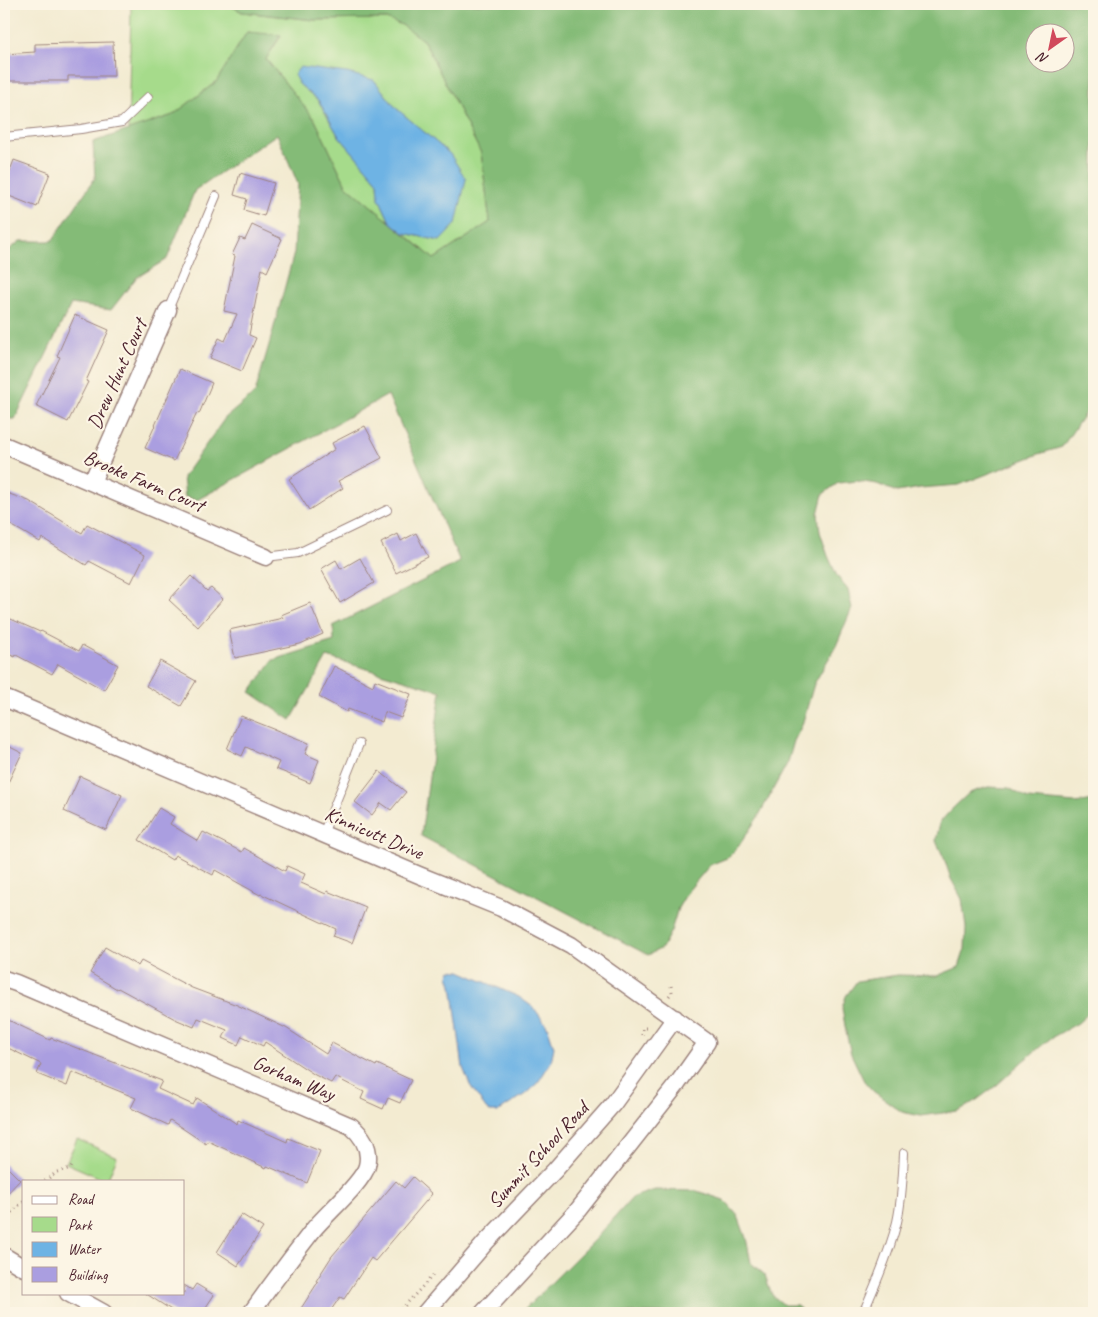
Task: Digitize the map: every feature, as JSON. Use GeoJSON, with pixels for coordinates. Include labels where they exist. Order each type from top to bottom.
{"type":"FeatureCollection","features":[{"type":"Feature","properties":{"kind":"street","name":"Drew Hunt Court"},"geometry":{"type":"LineString","coordinates":[[92,482],[168,310]]}},
{"type":"Feature","properties":{"kind":"street","name":"Brooke Farm Court"},"geometry":{"type":"LineString","coordinates":[[4,445],[266,557]]}},
{"type":"Feature","properties":{"kind":"street","name":"Kinnicutt Drive"},"geometry":{"type":"LineString","coordinates":[[4,698],[501,908],[571,945],[707,1042],[678,1083],[578,1210],[483,1313]]}},
{"type":"Feature","properties":{"kind":"street","name":"Gorham Way"},"geometry":{"type":"LineString","coordinates":[[4,979],[34,990],[351,1126],[360,1133],[366,1144],[368,1158],[363,1176],[315,1228],[251,1313]]}},
{"type":"Feature","properties":{"kind":"street","name":"Summit School Road"},"geometry":{"type":"LineString","coordinates":[[425,1313],[486,1242],[555,1170],[613,1104],[675,1018]]}},
{"type":"Feature","properties":{"kind":"street"},"geometry":{"type":"LineString","coordinates":[[4,1256],[22,1267]]}},
{"type":"Feature","properties":{"kind":"street"},"geometry":{"type":"LineString","coordinates":[[70,1294],[104,1313]]}},
{"type":"Feature","properties":{"kind":"lane"},"geometry":{"type":"LineString","coordinates":[[4,137],[81,129],[122,122],[148,97]]}},
{"type":"Feature","properties":{"kind":"lane"},"geometry":{"type":"LineString","coordinates":[[168,310],[216,196]]}},
{"type":"Feature","properties":{"kind":"lane"},"geometry":{"type":"LineString","coordinates":[[266,557],[298,553],[387,510]]}},
{"type":"Feature","properties":{"kind":"lane"},"geometry":{"type":"LineString","coordinates":[[323,834],[358,744]]}},
{"type":"Feature","properties":{"kind":"lane"},"geometry":{"type":"LineString","coordinates":[[863,1313],[882,1270],[897,1222],[903,1185],[904,1153]]}},
{"type":"Feature","properties":{"kind":"path"},"geometry":{"type":"LineString","coordinates":[[671,986],[672,992]]}},
{"type":"Feature","properties":{"kind":"path"},"geometry":{"type":"LineString","coordinates":[[46,1180],[57,1172],[72,1166]]}},
{"type":"Feature","properties":{"kind":"path"},"geometry":{"type":"LineString","coordinates":[[4,1219],[22,1202]]}},
{"type":"Feature","properties":{"kind":"green space"},"geometry":{"type":"Polygon","coordinates":[[[126,4],[228,4],[242,12],[314,20],[386,19],[402,25],[424,41],[481,153],[490,222],[434,259],[404,233],[440,241],[450,154],[396,108],[374,80],[299,84],[318,100],[338,135],[378,182],[379,198],[390,222],[346,185],[315,120],[266,59],[281,36],[247,32],[216,82],[173,115],[128,131],[131,8],[126,4]]]}},
{"type":"Feature","properties":{"kind":"green space"},"geometry":{"type":"Polygon","coordinates":[[[228,4],[1094,4],[1094,400],[1062,447],[959,485],[897,492],[877,484],[857,481],[838,483],[823,494],[818,514],[820,532],[837,576],[848,590],[852,608],[836,646],[814,684],[802,725],[794,741],[788,762],[758,817],[738,847],[727,858],[710,865],[688,891],[678,908],[671,931],[662,948],[648,955],[421,836],[441,691],[327,657],[291,720],[250,692],[273,660],[334,641],[333,626],[460,562],[388,395],[197,500],[185,497],[183,477],[225,418],[255,393],[294,253],[298,184],[277,134],[195,190],[167,259],[136,278],[111,310],[71,304],[15,419],[4,419],[4,254],[20,241],[52,241],[95,178],[93,142],[173,115],[216,82],[247,32],[281,35],[266,59],[315,120],[346,185],[434,259],[490,222],[481,153],[424,41],[402,25],[386,19],[314,20],[242,12],[228,4]]]}},
{"type":"Feature","properties":{"kind":"green space"},"geometry":{"type":"Polygon","coordinates":[[[988,787],[1009,788],[1028,799],[1075,803],[1094,800],[1094,1008],[1078,1023],[1051,1038],[997,1085],[970,1105],[957,1111],[921,1116],[902,1112],[873,1091],[864,1081],[851,1054],[842,1008],[846,996],[857,981],[898,975],[937,976],[959,967],[965,949],[966,927],[962,899],[951,879],[936,841],[940,822],[954,807],[969,793],[988,787]]]}},
{"type":"Feature","properties":{"kind":"green space"},"geometry":{"type":"Polygon","coordinates":[[[77,1139],[117,1157],[107,1180],[66,1163],[77,1139]]]}},
{"type":"Feature","properties":{"kind":"green space"},"geometry":{"type":"Polygon","coordinates":[[[655,1190],[697,1191],[724,1200],[738,1216],[746,1238],[751,1263],[765,1275],[772,1295],[784,1305],[797,1305],[803,1313],[709,1313],[701,1310],[700,1313],[521,1313],[598,1236],[633,1197],[655,1190]]]}},
{"type":"Feature","properties":{"kind":"water"},"geometry":{"type":"Polygon","coordinates":[[[300,67],[347,73],[374,80],[396,108],[450,154],[466,179],[456,224],[440,241],[404,233],[390,222],[379,198],[378,182],[338,135],[318,100],[299,84],[294,75],[300,67]]]}},
{"type":"Feature","properties":{"kind":"water"},"geometry":{"type":"Polygon","coordinates":[[[451,970],[460,971],[519,997],[534,1008],[547,1026],[554,1047],[551,1062],[539,1081],[530,1091],[498,1112],[490,1112],[486,1109],[470,1085],[463,1068],[449,975],[451,970]]]}},
{"type":"Feature","properties":{"kind":"building"},"geometry":{"type":"Polygon","coordinates":[[[113,42],[114,76],[68,76],[68,81],[4,81],[4,54],[35,52],[35,44],[113,42]]]}},
{"type":"Feature","properties":{"kind":"building"},"geometry":{"type":"Polygon","coordinates":[[[14,160],[50,173],[37,207],[4,194],[4,187],[14,160]]]}},
{"type":"Feature","properties":{"kind":"building"},"geometry":{"type":"Polygon","coordinates":[[[240,173],[274,183],[264,216],[244,210],[247,199],[234,195],[240,173]]]}},
{"type":"Feature","properties":{"kind":"building"},"geometry":{"type":"Polygon","coordinates":[[[252,225],[282,239],[267,272],[262,269],[249,335],[256,338],[242,371],[210,358],[219,338],[225,341],[237,314],[224,311],[235,256],[232,255],[240,238],[245,240],[252,225]]]}},
{"type":"Feature","properties":{"kind":"building"},"geometry":{"type":"Polygon","coordinates":[[[75,315],[109,330],[86,381],[88,382],[68,422],[36,406],[60,357],[57,356],[75,315]]]}},
{"type":"Feature","properties":{"kind":"building"},"geometry":{"type":"Polygon","coordinates":[[[180,369],[212,383],[199,414],[197,413],[174,461],[145,448],[180,369]]]}},
{"type":"Feature","properties":{"kind":"building"},"geometry":{"type":"Polygon","coordinates":[[[365,426],[382,458],[338,481],[343,488],[309,510],[289,479],[335,449],[332,443],[365,426]]]}},
{"type":"Feature","properties":{"kind":"building"},"geometry":{"type":"Polygon","coordinates":[[[4,492],[29,501],[82,533],[87,524],[145,555],[131,583],[89,561],[86,565],[42,538],[40,542],[4,521],[4,492]]]}},
{"type":"Feature","properties":{"kind":"building"},"geometry":{"type":"Polygon","coordinates":[[[416,533],[428,557],[396,573],[381,543],[398,534],[401,541],[416,533]]]}},
{"type":"Feature","properties":{"kind":"building"},"geometry":{"type":"Polygon","coordinates":[[[360,558],[374,583],[340,603],[321,569],[336,560],[341,569],[360,558]]]}},
{"type":"Feature","properties":{"kind":"building"},"geometry":{"type":"Polygon","coordinates":[[[191,576],[207,591],[211,588],[223,599],[198,627],[169,600],[191,576]]]}},
{"type":"Feature","properties":{"kind":"building"},"geometry":{"type":"Polygon","coordinates":[[[310,603],[323,634],[300,644],[235,658],[229,630],[283,618],[281,615],[310,603]]]}},
{"type":"Feature","properties":{"kind":"building"},"geometry":{"type":"Polygon","coordinates":[[[4,616],[41,631],[79,651],[82,645],[118,665],[104,690],[58,664],[52,674],[16,655],[15,657],[4,652],[4,616]]]}},
{"type":"Feature","properties":{"kind":"building"},"geometry":{"type":"Polygon","coordinates":[[[160,661],[196,681],[181,706],[146,686],[160,661]]]}},
{"type":"Feature","properties":{"kind":"building"},"geometry":{"type":"Polygon","coordinates":[[[334,666],[373,686],[375,680],[411,694],[401,718],[385,712],[382,722],[348,709],[347,712],[319,697],[334,666]]]}},
{"type":"Feature","properties":{"kind":"building"},"geometry":{"type":"Polygon","coordinates":[[[241,716],[309,743],[305,754],[319,760],[310,783],[276,769],[279,762],[246,747],[242,756],[227,749],[241,716]]]}},
{"type":"Feature","properties":{"kind":"building"},"geometry":{"type":"Polygon","coordinates":[[[4,744],[22,753],[4,791],[4,744]]]}},
{"type":"Feature","properties":{"kind":"building"},"geometry":{"type":"Polygon","coordinates":[[[379,771],[406,792],[391,810],[381,803],[372,815],[355,802],[379,771]]]}},
{"type":"Feature","properties":{"kind":"building"},"geometry":{"type":"Polygon","coordinates":[[[80,776],[122,795],[106,830],[64,811],[80,776]]]}},
{"type":"Feature","properties":{"kind":"building"},"geometry":{"type":"Polygon","coordinates":[[[159,808],[174,817],[170,824],[198,841],[203,832],[242,852],[244,848],[285,871],[287,866],[305,874],[301,883],[326,894],[327,891],[366,907],[352,943],[333,936],[336,929],[260,895],[215,870],[213,875],[175,855],[172,860],[139,840],[159,808]]]}},
{"type":"Feature","properties":{"kind":"building"},"geometry":{"type":"Polygon","coordinates":[[[105,947],[138,966],[141,961],[192,988],[237,1005],[286,1028],[326,1054],[332,1043],[376,1066],[377,1064],[411,1080],[400,1103],[388,1098],[383,1109],[361,1099],[364,1092],[335,1077],[331,1083],[315,1075],[265,1042],[263,1046],[242,1036],[238,1045],[223,1038],[227,1030],[198,1018],[194,1027],[117,989],[90,973],[105,947]]]}},
{"type":"Feature","properties":{"kind":"building"},"geometry":{"type":"Polygon","coordinates":[[[4,1018],[50,1040],[51,1038],[162,1081],[158,1089],[193,1105],[197,1098],[237,1124],[238,1120],[287,1142],[288,1138],[320,1151],[307,1183],[267,1166],[266,1168],[208,1141],[206,1144],[170,1120],[168,1125],[131,1108],[136,1098],[72,1072],[67,1086],[37,1074],[41,1064],[4,1046],[4,1018]]]}},
{"type":"Feature","properties":{"kind":"building"},"geometry":{"type":"Polygon","coordinates":[[[4,1164],[20,1180],[4,1197],[4,1164]]]}},
{"type":"Feature","properties":{"kind":"building"},"geometry":{"type":"Polygon","coordinates":[[[413,1177],[432,1194],[375,1261],[371,1258],[344,1299],[340,1297],[329,1313],[298,1313],[332,1256],[396,1181],[404,1188],[413,1177]]]}},
{"type":"Feature","properties":{"kind":"building"},"geometry":{"type":"Polygon","coordinates":[[[241,1214],[263,1228],[238,1266],[217,1252],[241,1214]]]}},
{"type":"Feature","properties":{"kind":"building"},"geometry":{"type":"Polygon","coordinates":[[[196,1284],[214,1295],[202,1313],[176,1313],[147,1294],[185,1294],[185,1286],[192,1290],[196,1284]]]}}]}
